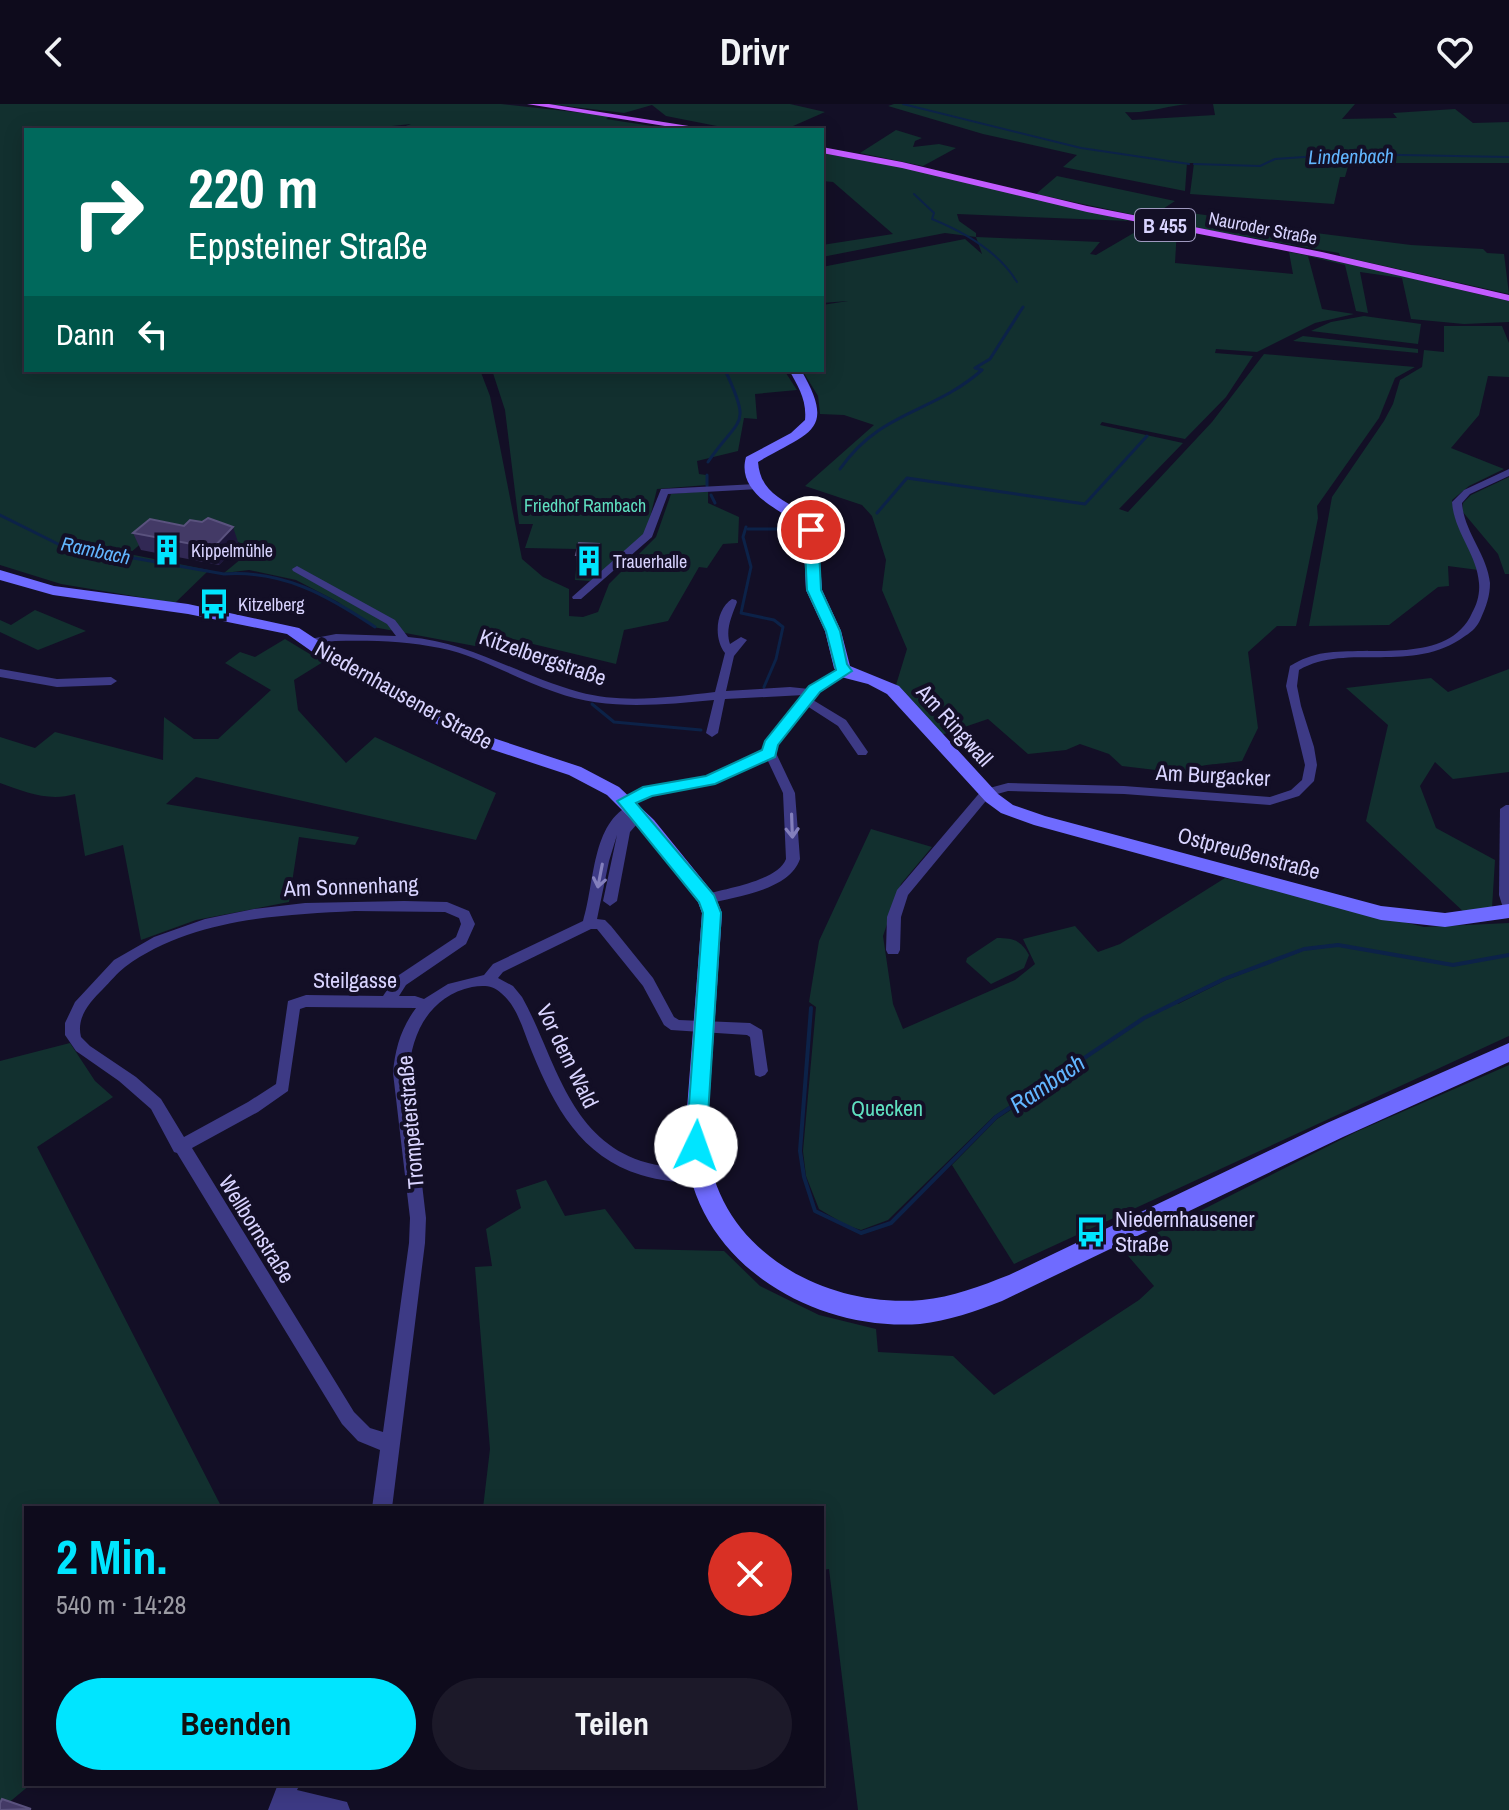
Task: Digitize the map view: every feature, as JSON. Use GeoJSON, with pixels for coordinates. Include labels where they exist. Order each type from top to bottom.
{"type":"FeatureCollection","features":[{"type":"Feature","properties":{"kind":"main road"},"geometry":{"type":"LineString","coordinates":[[531,104],[695,128]]}},
{"type":"Feature","properties":{"kind":"main road","name":"Nauroder Straße"},"geometry":{"type":"LineString","coordinates":[[824,150],[1509,298]]}},
{"type":"Feature","properties":{"kind":"main road"},"geometry":{"type":"LineString","coordinates":[[796,372],[812,396],[813,413],[809,426],[799,436],[751,460],[756,487],[767,499],[810,523],[814,590],[833,631],[840,665],[845,671]]}},
{"type":"Feature","properties":{"kind":"main road","name":"Niedernhausener Straße"},"geometry":{"type":"LineString","coordinates":[[0,575],[53,590],[275,625],[475,738],[587,776],[632,808],[707,899]]}},
{"type":"Feature","properties":{"kind":"main road","name":"Am Ringwall"},"geometry":{"type":"LineString","coordinates":[[845,671],[880,682],[901,697],[986,793]]}},
{"type":"Feature","properties":{"kind":"main road","name":"Ostpreußenstraße"},"geometry":{"type":"LineString","coordinates":[[986,793],[1007,809],[1040,821],[1381,913],[1454,921],[1509,909]]}},
{"type":"Feature","properties":{"kind":"main road"},"geometry":{"type":"LineString","coordinates":[[707,899],[712,924],[696,1146],[701,1179],[716,1214],[755,1261],[791,1286],[854,1309],[899,1313],[939,1309],[1018,1283],[1335,1130],[1509,1052]]}},
{"type":"Feature","properties":{"kind":"street","name":"Am Burgacker"},"geometry":{"type":"LineString","coordinates":[[986,793],[1008,787],[1124,790],[1270,801],[1296,794],[1310,780],[1311,771],[1291,683],[1294,668],[1316,657],[1401,656],[1444,644],[1466,632],[1491,600],[1493,572],[1484,551],[1457,514],[1457,502],[1467,492],[1509,472]]}},
{"type":"Feature","properties":{"kind":"street"},"geometry":{"type":"LineString","coordinates":[[577,597],[648,535],[664,491],[756,487]]}},
{"type":"Feature","properties":{"kind":"street"},"geometry":{"type":"LineString","coordinates":[[297,569],[391,622],[405,640]]}},
{"type":"Feature","properties":{"kind":"street"},"geometry":{"type":"LineString","coordinates":[[729,651],[721,637],[732,602]]}},
{"type":"Feature","properties":{"kind":"street","name":"Kitzelbergstraße"},"geometry":{"type":"LineString","coordinates":[[309,642],[331,638],[405,640],[465,651],[595,700],[648,701],[722,693],[797,690],[808,697]]}},
{"type":"Feature","properties":{"kind":"street"},"geometry":{"type":"LineString","coordinates":[[712,733],[719,715],[729,651],[741,640]]}},
{"type":"Feature","properties":{"kind":"street"},"geometry":{"type":"LineString","coordinates":[[707,899],[766,883],[790,868],[793,859],[789,793],[770,753],[770,744],[808,697],[845,671]]}},
{"type":"Feature","properties":{"kind":"street"},"geometry":{"type":"LineString","coordinates":[[0,673],[57,683],[111,681]]}},
{"type":"Feature","properties":{"kind":"street"},"geometry":{"type":"LineString","coordinates":[[808,697],[842,723],[862,752]]}},
{"type":"Feature","properties":{"kind":"street"},"geometry":{"type":"LineString","coordinates":[[760,1071],[757,1034],[750,1029],[676,1026],[669,1021],[648,982],[606,930],[600,924],[589,924],[612,829],[649,791],[709,780],[770,753]]}},
{"type":"Feature","properties":{"kind":"street"},"geometry":{"type":"LineString","coordinates":[[893,950],[894,917],[902,893],[986,793]]}},
{"type":"Feature","properties":{"kind":"street"},"geometry":{"type":"LineString","coordinates":[[610,901],[624,831],[632,808]]}},
{"type":"Feature","properties":{"kind":"street"},"geometry":{"type":"LineString","coordinates":[[1506,809],[1506,895],[1509,909]]}},
{"type":"Feature","properties":{"kind":"street","name":"Am Sonnenhang"},"geometry":{"type":"LineString","coordinates":[[75,1040],[72,1029],[74,1018],[90,992],[136,953],[171,936],[241,917],[312,906],[447,907],[459,911],[468,924],[461,940],[401,981],[387,1002]]}},
{"type":"Feature","properties":{"kind":"street","name":"Trompeterstraße"},"geometry":{"type":"LineString","coordinates":[[382,1506],[418,1218],[401,1059],[407,1035],[427,1006],[453,987],[487,981],[498,968],[589,924]]}},
{"type":"Feature","properties":{"kind":"street","name":"Vor dem Wald"},"geometry":{"type":"LineString","coordinates":[[487,981],[505,987],[517,1003],[562,1103],[584,1134],[629,1163],[701,1179]]}},
{"type":"Feature","properties":{"kind":"street","name":"Steilgasse"},"geometry":{"type":"LineString","coordinates":[[180,1147],[283,1087],[293,1005],[306,1001],[427,1006]]}},
{"type":"Feature","properties":{"kind":"street","name":"Wellbornstraße"},"geometry":{"type":"LineString","coordinates":[[75,1040],[141,1089],[156,1104],[348,1418],[364,1435],[392,1444]]}},
{"type":"Feature","properties":{"kind":"street"},"geometry":{"type":"LineString","coordinates":[[284,1797],[339,1810]]}},
{"type":"Feature","properties":{"kind":"green space"},"geometry":{"type":"Polygon","coordinates":[[[0,104],[501,104],[611,116],[606,119],[665,128],[400,128],[411,124],[374,128],[24,128],[24,372],[481,372],[490,396],[522,559],[543,577],[569,589],[569,616],[583,617],[598,612],[609,584],[656,537],[671,494],[708,491],[708,503],[739,517],[738,543],[723,544],[707,568],[699,567],[668,621],[624,630],[616,664],[491,634],[475,646],[373,627],[338,602],[296,580],[249,570],[224,573],[253,549],[213,530],[153,533],[129,554],[209,570],[175,603],[61,584],[0,565],[0,104]]]}},
{"type":"Feature","properties":{"kind":"green space"},"geometry":{"type":"Polygon","coordinates":[[[549,104],[790,104],[825,112],[789,128],[727,128],[666,116],[652,105],[624,113],[549,104]]]}},
{"type":"Feature","properties":{"kind":"green space"},"geometry":{"type":"Polygon","coordinates":[[[1191,104],[1125,112],[1132,120],[1215,115],[1213,104],[1355,104],[1342,119],[1397,118],[1393,113],[1455,109],[1473,123],[1509,122],[1509,163],[1349,163],[1345,177],[1340,177],[1334,204],[1190,194],[1194,163],[1187,163],[1185,191],[1063,167],[1077,155],[983,134],[888,106],[1191,104]]]}},
{"type":"Feature","properties":{"kind":"green space"},"geometry":{"type":"Polygon","coordinates":[[[896,130],[922,138],[915,141],[913,147],[939,144],[956,148],[923,166],[860,153],[896,130]]]}},
{"type":"Feature","properties":{"kind":"green space"},"geometry":{"type":"Polygon","coordinates":[[[824,153],[901,167],[1130,221],[957,214],[959,221],[976,233],[976,237],[945,233],[824,257],[824,245],[893,234],[833,182],[824,181],[824,153]]]}},
{"type":"Feature","properties":{"kind":"green space"},"geometry":{"type":"Polygon","coordinates":[[[1057,176],[1175,201],[1149,218],[1036,194],[1057,176]]]}},
{"type":"Feature","properties":{"kind":"green space"},"geometry":{"type":"Polygon","coordinates":[[[1169,210],[1284,226],[1284,229],[1411,245],[1483,249],[1487,253],[1504,254],[1509,294],[1340,256],[1339,253],[1155,221],[1169,210]]]}},
{"type":"Feature","properties":{"kind":"green space"},"geometry":{"type":"Polygon","coordinates":[[[1149,224],[1177,229],[1175,263],[1293,274],[1289,252],[1372,269],[1509,301],[1509,322],[1464,324],[1411,319],[1402,278],[1360,272],[1368,313],[1356,311],[1345,265],[1308,256],[1322,309],[1354,314],[1315,323],[1257,352],[1216,349],[1215,353],[1253,356],[1226,397],[1185,439],[1102,422],[1100,425],[1183,443],[1119,509],[1128,512],[1212,422],[1264,354],[1415,367],[1395,378],[1379,418],[1317,506],[1318,518],[1296,626],[1277,626],[1248,652],[1258,728],[1242,761],[1201,766],[1181,773],[1122,766],[1109,754],[1080,744],[1066,750],[1028,754],[988,719],[941,735],[896,685],[907,649],[882,590],[886,560],[872,516],[862,505],[805,486],[874,425],[844,415],[820,414],[818,396],[803,372],[824,372],[824,305],[848,301],[824,303],[824,267],[965,239],[982,254],[976,237],[1100,242],[1090,254],[1096,255],[1149,224]]]}},
{"type":"Feature","properties":{"kind":"green space"},"geometry":{"type":"Polygon","coordinates":[[[1364,316],[1421,324],[1418,344],[1311,331],[1331,322],[1364,316]]]}},
{"type":"Feature","properties":{"kind":"green space"},"geometry":{"type":"Polygon","coordinates":[[[1444,326],[1502,326],[1509,343],[1509,377],[1488,376],[1479,415],[1451,448],[1504,469],[1469,486],[1452,500],[1457,519],[1486,571],[1448,566],[1449,586],[1438,587],[1389,625],[1309,626],[1332,497],[1384,421],[1400,380],[1422,367],[1424,350],[1444,352],[1444,326]]]}},
{"type":"Feature","properties":{"kind":"green space"},"geometry":{"type":"Polygon","coordinates":[[[1303,336],[1418,349],[1418,353],[1293,341],[1303,336]]]}},
{"type":"Feature","properties":{"kind":"green space","name":"Friedhof Rambach"},"geometry":{"type":"Polygon","coordinates":[[[493,372],[785,372],[797,390],[755,394],[757,419],[744,418],[738,451],[697,461],[699,474],[706,475],[707,485],[657,489],[646,534],[591,581],[575,580],[578,549],[525,548],[533,524],[519,524],[505,410],[493,372]]]}},
{"type":"Feature","properties":{"kind":"green space"},"geometry":{"type":"Polygon","coordinates":[[[1509,477],[1509,574],[1505,574],[1498,554],[1462,511],[1463,503],[1471,495],[1509,477]]]}},
{"type":"Feature","properties":{"kind":"green space"},"geometry":{"type":"Polygon","coordinates":[[[35,610],[86,631],[38,650],[0,632],[0,620],[11,625],[35,610]]]}},
{"type":"Feature","properties":{"kind":"green space"},"geometry":{"type":"Polygon","coordinates":[[[285,639],[323,662],[294,680],[298,710],[346,763],[375,737],[496,793],[476,840],[196,777],[166,804],[359,837],[355,845],[299,837],[289,902],[196,920],[141,940],[123,845],[85,856],[75,794],[46,796],[0,783],[0,737],[35,748],[55,732],[163,760],[164,717],[194,739],[218,739],[271,690],[225,663],[240,652],[255,657],[285,639]]]}},
{"type":"Feature","properties":{"kind":"green space"},"geometry":{"type":"Polygon","coordinates":[[[1509,669],[1509,772],[1453,779],[1435,762],[1420,786],[1436,828],[1495,860],[1492,908],[1465,913],[1366,821],[1388,725],[1346,688],[1431,678],[1448,692],[1509,669]]]}},
{"type":"Feature","properties":{"kind":"green space","name":"Quecken"},"geometry":{"type":"Polygon","coordinates":[[[871,829],[932,847],[901,884],[883,936],[893,1004],[903,1029],[1015,980],[1035,964],[1023,939],[1075,926],[1098,952],[1120,944],[1225,878],[1424,927],[1509,923],[1509,954],[1453,964],[1338,944],[1304,948],[1223,978],[1175,1001],[1178,1004],[1226,980],[1305,950],[1339,946],[1454,965],[1509,956],[1509,1036],[1014,1264],[952,1165],[997,1119],[1037,1093],[1033,1090],[994,1116],[888,1220],[861,1230],[819,1209],[806,1176],[803,1151],[816,1007],[809,1002],[819,941],[871,829]]]}},
{"type":"Feature","properties":{"kind":"green space"},"geometry":{"type":"Polygon","coordinates":[[[997,938],[1016,941],[1029,955],[1024,968],[991,984],[966,962],[967,958],[997,938]]]}},
{"type":"Feature","properties":{"kind":"green space"},"geometry":{"type":"Polygon","coordinates":[[[70,1043],[95,1081],[113,1097],[37,1147],[221,1506],[24,1506],[24,1786],[29,1786],[0,1810],[0,1061],[70,1043]]]}},
{"type":"Feature","properties":{"kind":"green space"},"geometry":{"type":"Polygon","coordinates":[[[1509,1065],[1509,1810],[858,1810],[829,1569],[824,1570],[824,1506],[483,1506],[490,1449],[475,1267],[492,1266],[486,1229],[521,1208],[516,1190],[546,1180],[565,1216],[605,1209],[635,1249],[724,1251],[760,1286],[819,1315],[876,1329],[878,1352],[953,1356],[994,1395],[1139,1300],[1154,1286],[1123,1250],[1356,1132],[1509,1065]]]}},
{"type":"Feature","properties":{"kind":"building"},"geometry":{"type":"Polygon","coordinates":[[[208,518],[233,527],[213,548],[133,533],[150,519],[184,526],[190,520],[202,522],[208,518]]]}},
{"type":"Feature","properties":{"kind":"building"},"geometry":{"type":"Polygon","coordinates":[[[579,543],[599,544],[596,555],[576,555],[579,543]]]}},
{"type":"Feature","properties":{"kind":"building"},"geometry":{"type":"Polygon","coordinates":[[[2,1799],[31,1809],[0,1810],[2,1799]]]}},
{"type":"Feature","properties":{"kind":"waterway","name":"Lindenbach"},"geometry":{"type":"LineString","coordinates":[[903,104],[1081,148],[1189,164]]}},
{"type":"Feature","properties":{"kind":"waterway","name":"Lindenbach"},"geometry":{"type":"LineString","coordinates":[[1194,164],[1260,166],[1275,159],[1348,154],[1509,157]]}},
{"type":"Feature","properties":{"kind":"waterway"},"geometry":{"type":"LineString","coordinates":[[914,194],[934,213],[932,219],[991,252],[1017,282]]}},
{"type":"Feature","properties":{"kind":"waterway"},"geometry":{"type":"LineString","coordinates":[[840,469],[872,435],[944,396],[982,370],[975,368],[990,359],[1023,307]]}},
{"type":"Feature","properties":{"kind":"waterway"},"geometry":{"type":"LineString","coordinates":[[708,462],[739,421],[739,403],[726,372]]}},
{"type":"Feature","properties":{"kind":"waterway"},"geometry":{"type":"LineString","coordinates":[[877,513],[907,478],[1085,504],[1147,436]]}},
{"type":"Feature","properties":{"kind":"waterway"},"geometry":{"type":"LineString","coordinates":[[707,475],[707,486]]}},
{"type":"Feature","properties":{"kind":"waterway"},"geometry":{"type":"LineString","coordinates":[[711,495],[715,503]]}},
{"type":"Feature","properties":{"kind":"waterway","name":"Rambach"},"geometry":{"type":"LineString","coordinates":[[0,515],[60,545],[224,574],[266,576],[285,581],[322,595],[375,627]]}},
{"type":"Feature","properties":{"kind":"waterway"},"geometry":{"type":"LineString","coordinates":[[748,529],[776,529],[800,522]]}},
{"type":"Feature","properties":{"kind":"waterway"},"geometry":{"type":"LineString","coordinates":[[746,527],[743,537],[751,567],[741,613],[774,620],[783,627],[776,659],[764,687]]}},
{"type":"Feature","properties":{"kind":"waterway","name":"Rambach"},"geometry":{"type":"LineString","coordinates":[[592,704],[614,722],[701,730]]}},
{"type":"Feature","properties":{"kind":"waterway","name":"Rambach"},"geometry":{"type":"LineString","coordinates":[[811,1008],[800,1151],[804,1177],[815,1211],[861,1233],[891,1223],[996,1117],[1144,1018],[1224,979],[1304,949],[1338,945],[1453,965],[1509,955]]}},
{"type":"Feature","properties":{"kind":"place","name":"Kippelmühle"},"geometry":{"type":"Point","coordinates":[167,550]}},
{"type":"Feature","properties":{"kind":"place","name":"Trauerhalle"},"geometry":{"type":"Point","coordinates":[589,561]}},
{"type":"Feature","properties":{"kind":"place","name":"Kitzelberg"},"geometry":{"type":"Point","coordinates":[214,604]}},
{"type":"Feature","properties":{"kind":"place","name":"Niedernhausener Straße"},"geometry":{"type":"Point","coordinates":[1091,1232]}},
{"type":"Feature","properties":{"kind":"route"},"geometry":{"type":"LineString","coordinates":[[696,1146],[712,913],[707,899],[625,801],[649,791],[709,780],[770,753],[770,744],[815,689],[845,671],[840,665],[833,631],[814,590],[811,530]]}}]}
